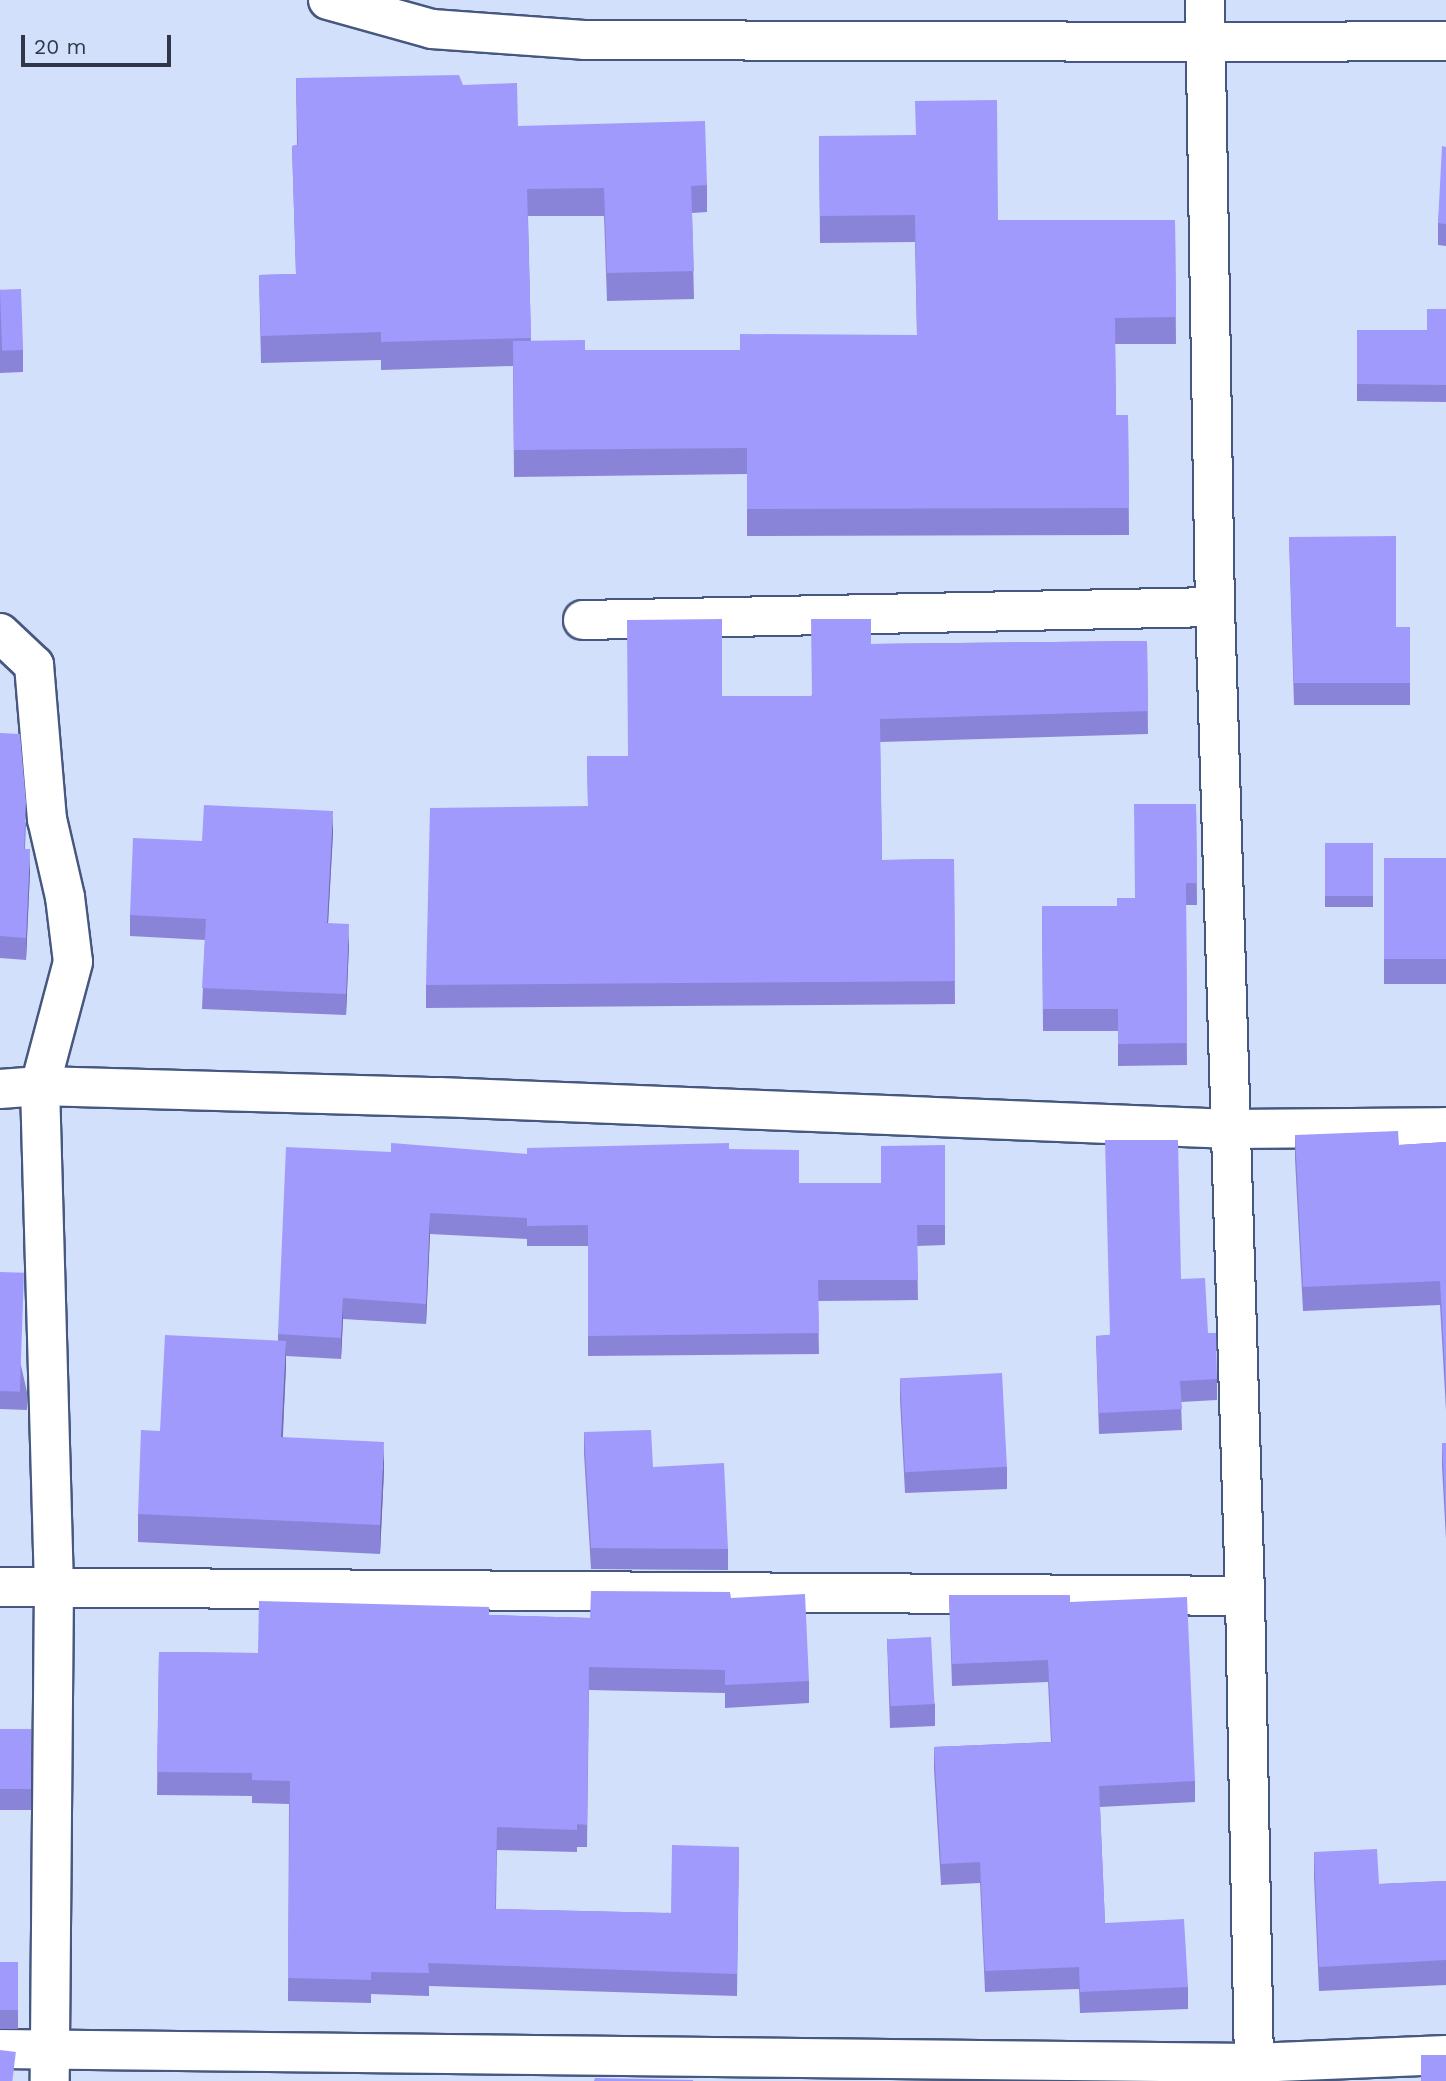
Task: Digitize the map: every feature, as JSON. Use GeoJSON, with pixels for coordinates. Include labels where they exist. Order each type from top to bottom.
{"type":"FeatureCollection","features":[{"type":"Feature","properties":{"kind":"street"},"geometry":{"type":"LineString","coordinates":[[328,0],[432,29],[584,40],[1446,41]]}},
{"type":"Feature","properties":{"kind":"street"},"geometry":{"type":"LineString","coordinates":[[1205,0],[1215,607],[1245,1596],[1254,2072]]}},
{"type":"Feature","properties":{"kind":"street"},"geometry":{"type":"LineString","coordinates":[[583,620],[1215,607]]}},
{"type":"Feature","properties":{"kind":"street"},"geometry":{"type":"LineString","coordinates":[[0,633],[34,665],[47,819],[65,897],[73,962],[40,1086],[54,1584],[50,2064]]}},
{"type":"Feature","properties":{"kind":"street"},"geometry":{"type":"LineString","coordinates":[[0,1089],[40,1086],[439,1097],[1231,1129],[1446,1126]]}},
{"type":"Feature","properties":{"kind":"street"},"geometry":{"type":"LineString","coordinates":[[0,1587],[54,1584],[1245,1596]]}},
{"type":"Feature","properties":{"kind":"street"},"geometry":{"type":"LineString","coordinates":[[0,2049],[50,2064],[1254,2072],[1446,2055]]}},
{"type":"Feature","properties":{"kind":"building"},"geometry":{"type":"Polygon","coordinates":[[[459,75],[463,85],[517,83],[518,126],[705,121],[707,185],[691,186],[694,271],[607,273],[604,188],[527,189],[531,338],[381,342],[381,332],[261,336],[259,275],[296,274],[292,146],[298,145],[296,78],[459,75]]]}},
{"type":"Feature","properties":{"kind":"building"},"geometry":{"type":"Polygon","coordinates":[[[997,100],[998,220],[1175,220],[1176,317],[1115,318],[1116,415],[1128,415],[1129,508],[747,509],[747,448],[514,450],[513,341],[585,340],[585,350],[740,350],[740,334],[917,335],[915,215],[820,216],[819,136],[916,135],[915,101],[997,100]]]}},
{"type":"Feature","properties":{"kind":"building"},"geometry":{"type":"Polygon","coordinates":[[[1442,146],[1446,147],[1446,224],[1438,223],[1442,146]]]}},
{"type":"Feature","properties":{"kind":"building"},"geometry":{"type":"Polygon","coordinates":[[[21,289],[23,350],[2,351],[0,290],[21,289]]]}},
{"type":"Feature","properties":{"kind":"building"},"geometry":{"type":"Polygon","coordinates":[[[1427,309],[1446,309],[1446,385],[1357,384],[1357,330],[1427,330],[1427,309]]]}},
{"type":"Feature","properties":{"kind":"building"},"geometry":{"type":"Polygon","coordinates":[[[1396,536],[1396,627],[1410,627],[1410,683],[1294,683],[1289,537],[1396,536]]]}},
{"type":"Feature","properties":{"kind":"building"},"geometry":{"type":"Polygon","coordinates":[[[722,619],[722,696],[812,696],[811,619],[871,619],[871,644],[1147,641],[1148,711],[880,719],[882,860],[954,859],[955,981],[426,985],[430,808],[588,806],[587,756],[628,756],[627,620],[722,619]]]}},
{"type":"Feature","properties":{"kind":"building"},"geometry":{"type":"Polygon","coordinates":[[[0,733],[20,734],[26,802],[24,849],[30,849],[26,938],[0,936],[0,733]]]}},
{"type":"Feature","properties":{"kind":"building"},"geometry":{"type":"Polygon","coordinates":[[[1134,804],[1196,804],[1197,883],[1186,883],[1187,1043],[1118,1044],[1118,1009],[1043,1009],[1042,906],[1117,906],[1117,898],[1135,898],[1134,804]]]}},
{"type":"Feature","properties":{"kind":"building"},"geometry":{"type":"Polygon","coordinates":[[[204,805],[333,811],[327,923],[349,924],[346,994],[202,988],[206,919],[130,915],[133,838],[202,841],[204,805]]]}},
{"type":"Feature","properties":{"kind":"building"},"geometry":{"type":"Polygon","coordinates":[[[1325,843],[1373,843],[1373,896],[1325,896],[1325,843]]]}},
{"type":"Feature","properties":{"kind":"building"},"geometry":{"type":"Polygon","coordinates":[[[1384,858],[1446,858],[1446,959],[1384,959],[1384,858]]]}},
{"type":"Feature","properties":{"kind":"building"},"geometry":{"type":"Polygon","coordinates":[[[1398,1131],[1399,1145],[1446,1142],[1446,1386],[1440,1281],[1303,1287],[1295,1135],[1398,1131]]]}},
{"type":"Feature","properties":{"kind":"building"},"geometry":{"type":"Polygon","coordinates":[[[1105,1140],[1178,1140],[1181,1279],[1205,1278],[1208,1333],[1216,1333],[1217,1379],[1180,1381],[1182,1409],[1099,1413],[1096,1336],[1110,1335],[1105,1140]]]}},
{"type":"Feature","properties":{"kind":"building"},"geometry":{"type":"Polygon","coordinates":[[[391,1143],[527,1154],[527,1148],[729,1143],[729,1149],[799,1150],[799,1183],[881,1183],[881,1146],[945,1145],[945,1225],[917,1225],[918,1280],[818,1280],[819,1333],[588,1336],[588,1225],[527,1226],[527,1218],[430,1213],[426,1304],[343,1298],[341,1338],[278,1334],[286,1147],[391,1152],[391,1143]]]}},
{"type":"Feature","properties":{"kind":"building"},"geometry":{"type":"Polygon","coordinates":[[[0,1272],[24,1273],[20,1392],[0,1391],[0,1272]]]}},
{"type":"Feature","properties":{"kind":"building"},"geometry":{"type":"Polygon","coordinates":[[[165,1335],[286,1341],[281,1437],[384,1442],[380,1525],[138,1514],[141,1430],[160,1431],[165,1335]]]}},
{"type":"Feature","properties":{"kind":"building"},"geometry":{"type":"Polygon","coordinates":[[[1002,1373],[1007,1467],[905,1472],[900,1378],[1002,1373]]]}},
{"type":"Feature","properties":{"kind":"building"},"geometry":{"type":"Polygon","coordinates":[[[651,1430],[653,1467],[724,1463],[728,1549],[591,1548],[584,1432],[651,1430]]]}},
{"type":"Feature","properties":{"kind":"building"},"geometry":{"type":"Polygon","coordinates":[[[1442,1443],[1446,1443],[1446,1516],[1442,1443]]]}},
{"type":"Feature","properties":{"kind":"building"},"geometry":{"type":"Polygon","coordinates":[[[591,1591],[730,1592],[731,1598],[805,1594],[809,1681],[725,1685],[725,1670],[589,1667],[587,1825],[577,1824],[577,1830],[497,1827],[495,1909],[671,1913],[672,1845],[739,1847],[737,1974],[428,1963],[429,1973],[371,1972],[371,1980],[288,1978],[290,1781],[252,1780],[252,1773],[157,1772],[159,1652],[258,1653],[259,1601],[489,1607],[489,1615],[590,1618],[591,1591]]]}},
{"type":"Feature","properties":{"kind":"building"},"geometry":{"type":"Polygon","coordinates":[[[949,1595],[1070,1595],[1070,1602],[1187,1597],[1195,1781],[1099,1786],[1105,1923],[1184,1919],[1188,1987],[1080,1992],[1079,1967],[985,1971],[980,1862],[941,1864],[934,1747],[1052,1742],[1048,1660],[952,1664],[949,1595]]]}},
{"type":"Feature","properties":{"kind":"building"},"geometry":{"type":"Polygon","coordinates":[[[931,1637],[935,1704],[891,1706],[887,1639],[931,1637]]]}},
{"type":"Feature","properties":{"kind":"building"},"geometry":{"type":"Polygon","coordinates":[[[0,1729],[31,1729],[31,1789],[0,1789],[0,1729]]]}},
{"type":"Feature","properties":{"kind":"building"},"geometry":{"type":"Polygon","coordinates":[[[1377,1849],[1379,1884],[1446,1881],[1446,1960],[1319,1967],[1314,1852],[1377,1849]]]}},
{"type":"Feature","properties":{"kind":"building"},"geometry":{"type":"Polygon","coordinates":[[[0,1962],[18,1962],[18,2010],[0,2010],[0,1962]]]}},
{"type":"Feature","properties":{"kind":"building"},"geometry":{"type":"Polygon","coordinates":[[[0,2050],[16,2052],[12,2081],[0,2081],[0,2050]]]}},
{"type":"Feature","properties":{"kind":"building"},"geometry":{"type":"Polygon","coordinates":[[[1421,2055],[1446,2055],[1446,2081],[1421,2081],[1421,2055]]]}},
{"type":"Feature","properties":{"kind":"building"},"geometry":{"type":"Polygon","coordinates":[[[595,2078],[693,2080],[693,2081],[594,2081],[595,2078]]]}}]}
